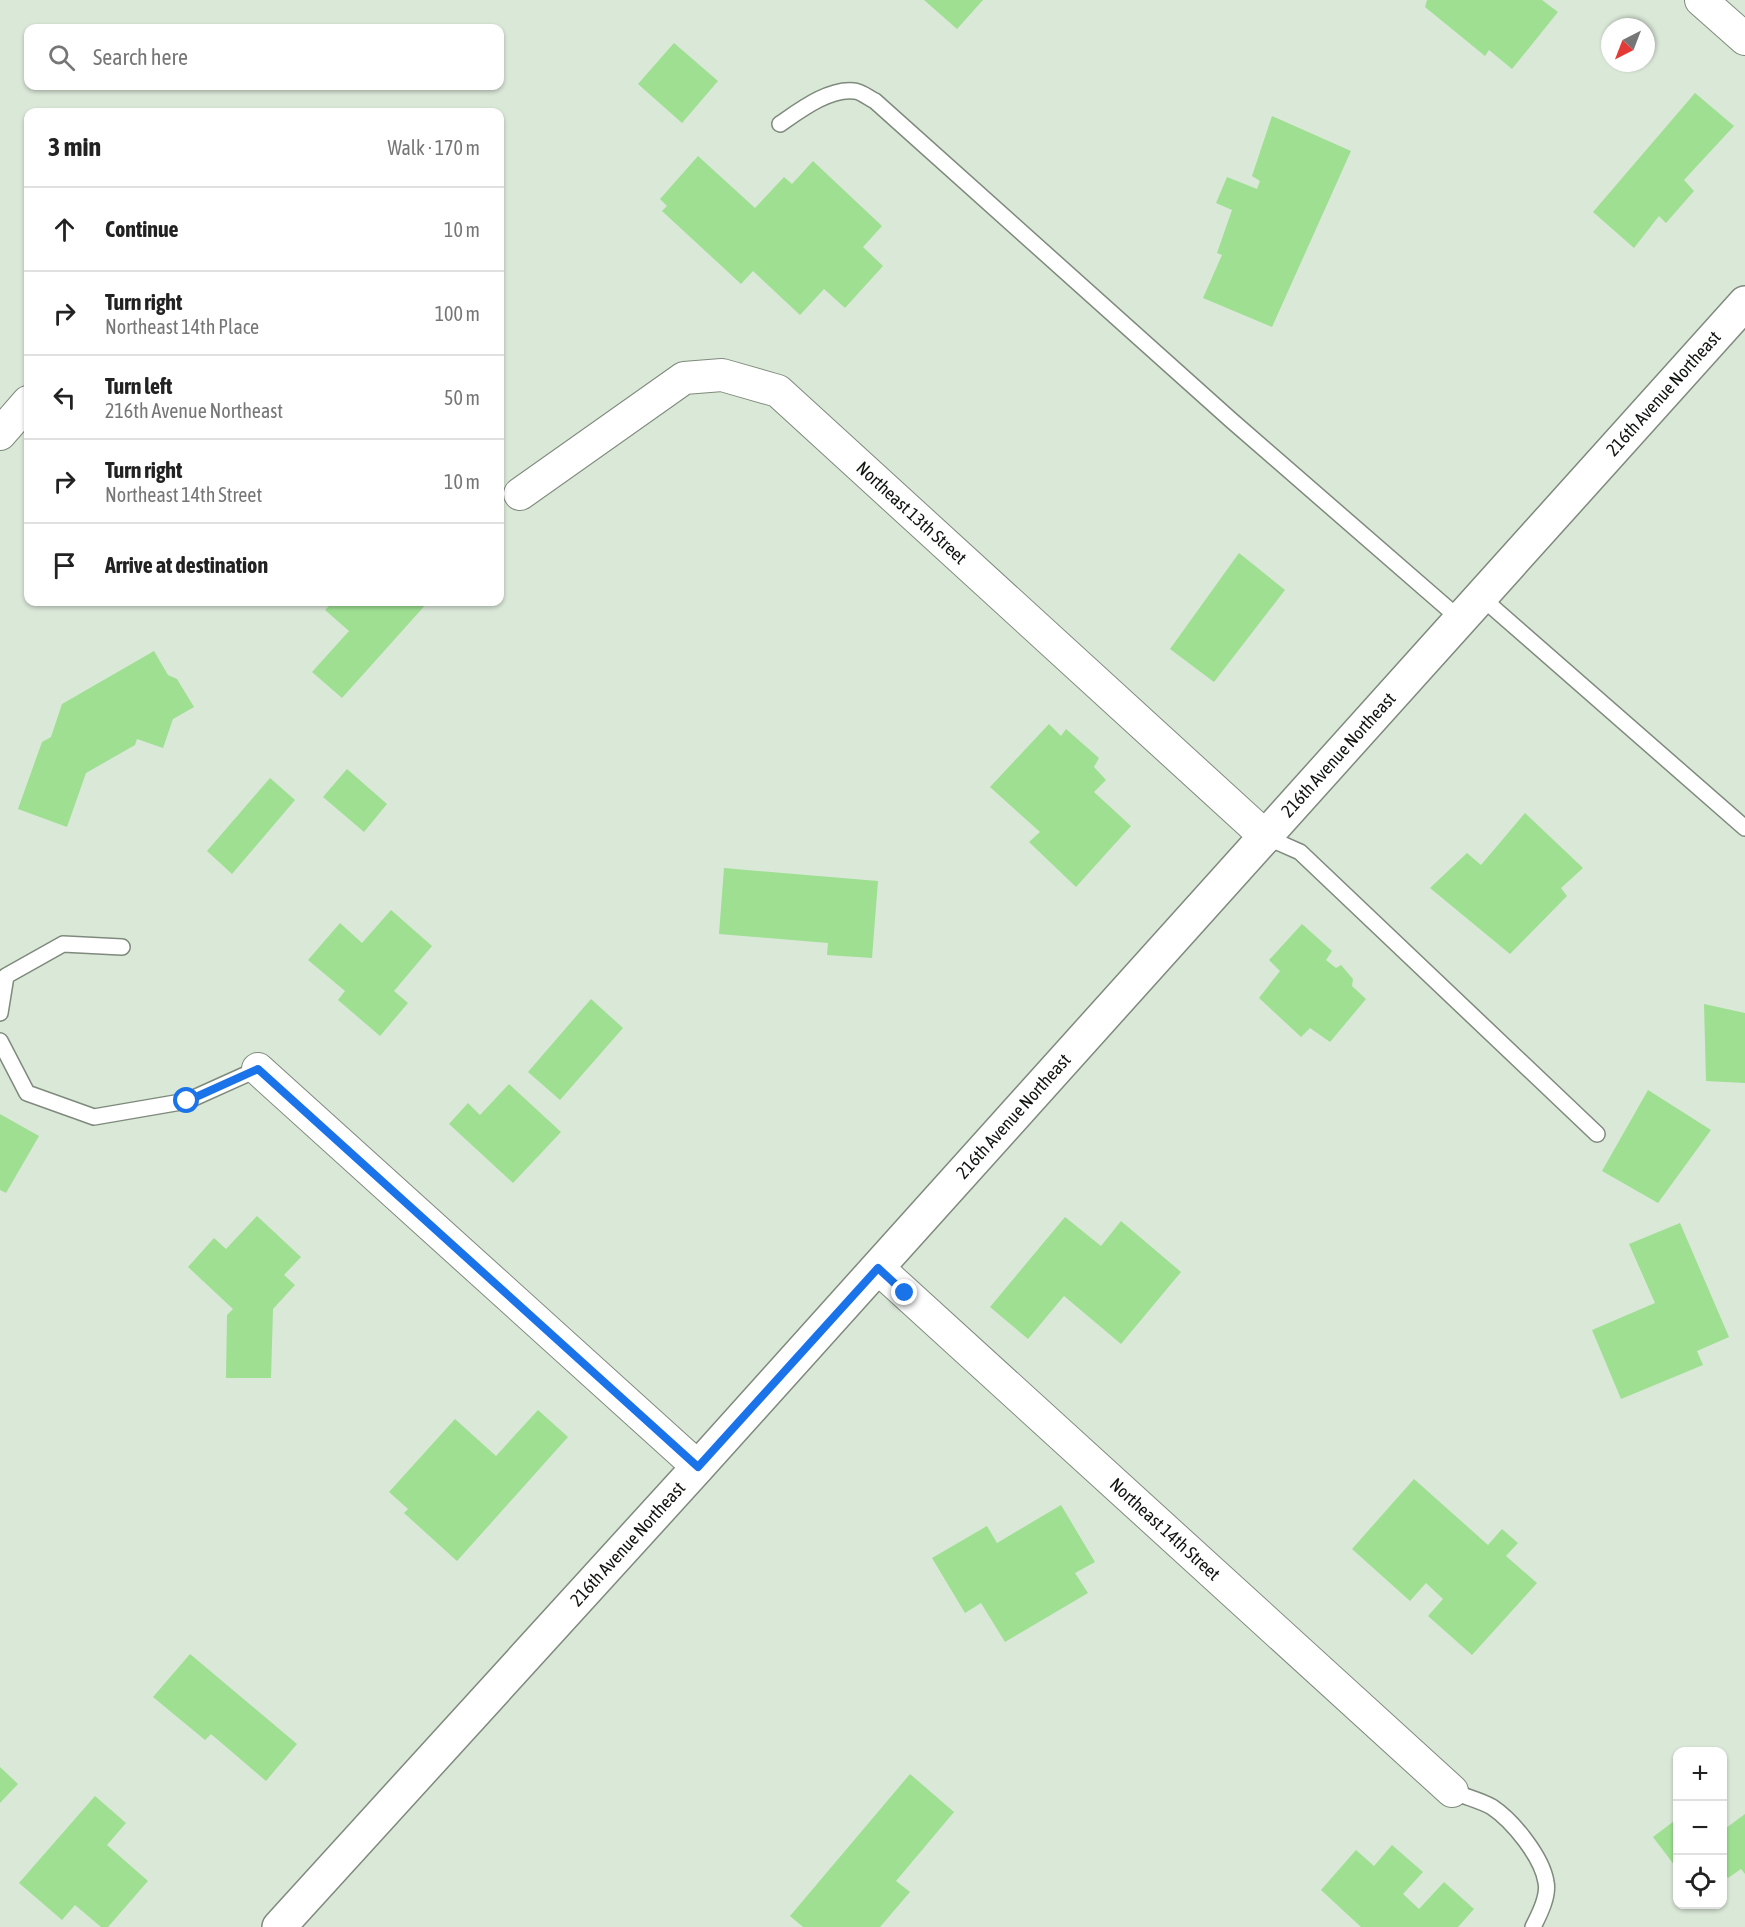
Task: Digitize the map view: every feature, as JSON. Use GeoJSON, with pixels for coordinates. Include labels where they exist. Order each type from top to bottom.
{"type":"FeatureCollection","features":[{"type":"Feature","properties":{"kind":"street"},"geometry":{"type":"LineString","coordinates":[[1701,0],[1745,39]]}},
{"type":"Feature","properties":{"kind":"street","name":"216th Avenue Northeast"},"geometry":{"type":"LineString","coordinates":[[279,1927],[878,1268],[1745,303]]}},
{"type":"Feature","properties":{"kind":"street","name":"Northeast 13th Street"},"geometry":{"type":"LineString","coordinates":[[520,494],[684,378],[722,375],[778,392],[1266,837]]}},
{"type":"Feature","properties":{"kind":"street"},"geometry":{"type":"LineString","coordinates":[[0,434],[24,407]]}},
{"type":"Feature","properties":{"kind":"street"},"geometry":{"type":"LineString","coordinates":[[258,1069],[698,1467]]}},
{"type":"Feature","properties":{"kind":"street","name":"Northeast 14th Street"},"geometry":{"type":"LineString","coordinates":[[878,1268],[1452,1791]]}},
{"type":"Feature","properties":{"kind":"lane"},"geometry":{"type":"LineString","coordinates":[[780,124],[806,107],[834,94],[854,90],[875,101],[1231,420],[1471,608],[1745,828]]}},
{"type":"Feature","properties":{"kind":"lane"},"geometry":{"type":"LineString","coordinates":[[1266,837],[1300,852],[1597,1134]]}},
{"type":"Feature","properties":{"kind":"lane"},"geometry":{"type":"LineString","coordinates":[[0,1012],[6,976],[63,944],[122,947]]}},
{"type":"Feature","properties":{"kind":"lane"},"geometry":{"type":"LineString","coordinates":[[0,1041],[27,1093],[94,1117],[187,1101],[258,1069]]}},
{"type":"Feature","properties":{"kind":"lane"},"geometry":{"type":"LineString","coordinates":[[1452,1791],[1492,1808],[1525,1839],[1537,1858],[1547,1884],[1542,1908],[1533,1927]]}},
{"type":"Feature","properties":{"kind":"building"},"geometry":{"type":"Polygon","coordinates":[[[924,0],[983,0],[957,29],[924,0]]]}},
{"type":"Feature","properties":{"kind":"building"},"geometry":{"type":"Polygon","coordinates":[[[1427,0],[1542,0],[1558,12],[1512,69],[1489,50],[1485,56],[1425,7],[1427,0]]]}},
{"type":"Feature","properties":{"kind":"building"},"geometry":{"type":"Polygon","coordinates":[[[674,43],[718,81],[682,123],[638,84],[674,43]]]}},
{"type":"Feature","properties":{"kind":"building"},"geometry":{"type":"Polygon","coordinates":[[[1695,93],[1734,126],[1684,180],[1694,191],[1666,223],[1659,216],[1634,248],[1593,212],[1695,93]]]}},
{"type":"Feature","properties":{"kind":"building"},"geometry":{"type":"Polygon","coordinates":[[[1272,116],[1351,151],[1272,327],[1203,298],[1222,255],[1217,253],[1232,210],[1216,203],[1227,177],[1257,189],[1260,181],[1252,176],[1272,116]]]}},
{"type":"Feature","properties":{"kind":"building"},"geometry":{"type":"Polygon","coordinates":[[[698,156],[755,208],[784,177],[792,184],[813,161],[882,226],[863,247],[883,266],[845,308],[824,289],[800,315],[753,271],[741,284],[662,211],[667,206],[660,199],[698,156]]]}},
{"type":"Feature","properties":{"kind":"building"},"geometry":{"type":"Polygon","coordinates":[[[1239,553],[1285,590],[1214,682],[1170,649],[1239,553]]]}},
{"type":"Feature","properties":{"kind":"building"},"geometry":{"type":"Polygon","coordinates":[[[329,606],[424,606],[342,698],[312,672],[349,631],[325,610],[329,606]]]}},
{"type":"Feature","properties":{"kind":"building"},"geometry":{"type":"Polygon","coordinates":[[[154,651],[168,675],[177,679],[194,707],[173,719],[163,748],[137,739],[135,745],[86,773],[67,827],[18,809],[42,742],[51,737],[62,704],[154,651]]]}},
{"type":"Feature","properties":{"kind":"building"},"geometry":{"type":"Polygon","coordinates":[[[1049,724],[1061,736],[1066,729],[1099,758],[1094,767],[1106,780],[1094,792],[1131,826],[1076,887],[1029,842],[1040,832],[990,787],[1049,724]]]}},
{"type":"Feature","properties":{"kind":"building"},"geometry":{"type":"Polygon","coordinates":[[[347,769],[387,804],[364,832],[323,797],[347,769]]]}},
{"type":"Feature","properties":{"kind":"building"},"geometry":{"type":"Polygon","coordinates":[[[270,778],[295,800],[232,874],[207,851],[270,778]]]}},
{"type":"Feature","properties":{"kind":"building"},"geometry":{"type":"Polygon","coordinates":[[[1525,813],[1583,868],[1561,888],[1567,896],[1510,954],[1430,888],[1467,853],[1481,865],[1525,813]]]}},
{"type":"Feature","properties":{"kind":"building"},"geometry":{"type":"Polygon","coordinates":[[[724,868],[878,881],[872,958],[827,955],[828,943],[719,934],[724,868]]]}},
{"type":"Feature","properties":{"kind":"building"},"geometry":{"type":"Polygon","coordinates":[[[391,910],[432,946],[394,991],[408,1003],[380,1036],[338,1000],[345,991],[308,960],[340,923],[362,943],[391,910]]]}},
{"type":"Feature","properties":{"kind":"building"},"geometry":{"type":"Polygon","coordinates":[[[1302,924],[1332,951],[1326,960],[1336,968],[1341,965],[1353,979],[1352,986],[1366,999],[1330,1042],[1310,1028],[1301,1037],[1259,998],[1280,971],[1269,960],[1302,924]]]}},
{"type":"Feature","properties":{"kind":"building"},"geometry":{"type":"Polygon","coordinates":[[[591,999],[623,1028],[560,1100],[528,1072],[591,999]]]}},
{"type":"Feature","properties":{"kind":"building"},"geometry":{"type":"Polygon","coordinates":[[[1704,1004],[1745,1013],[1745,1083],[1706,1081],[1704,1004]]]}},
{"type":"Feature","properties":{"kind":"building"},"geometry":{"type":"Polygon","coordinates":[[[509,1084],[561,1132],[513,1183],[449,1124],[468,1103],[480,1115],[509,1084]]]}},
{"type":"Feature","properties":{"kind":"building"},"geometry":{"type":"Polygon","coordinates":[[[1648,1090],[1711,1130],[1658,1203],[1602,1171],[1648,1090]]]}},
{"type":"Feature","properties":{"kind":"building"},"geometry":{"type":"Polygon","coordinates":[[[0,1114],[39,1136],[6,1193],[0,1190],[0,1114]]]}},
{"type":"Feature","properties":{"kind":"building"},"geometry":{"type":"Polygon","coordinates":[[[257,1216],[301,1257],[284,1275],[295,1285],[273,1309],[271,1378],[226,1378],[227,1315],[233,1309],[188,1267],[214,1238],[226,1249],[257,1216]]]}},
{"type":"Feature","properties":{"kind":"building"},"geometry":{"type":"Polygon","coordinates":[[[1065,1217],[1101,1246],[1121,1221],[1181,1272],[1121,1344],[1064,1296],[1028,1339],[990,1307],[1065,1217]]]}},
{"type":"Feature","properties":{"kind":"building"},"geometry":{"type":"Polygon","coordinates":[[[1680,1223],[1729,1337],[1697,1351],[1703,1365],[1621,1399],[1592,1330],[1655,1303],[1629,1244],[1680,1223]]]}},
{"type":"Feature","properties":{"kind":"building"},"geometry":{"type":"Polygon","coordinates":[[[538,1410],[568,1437],[457,1561],[404,1513],[408,1509],[389,1492],[455,1419],[496,1456],[538,1410]]]}},
{"type":"Feature","properties":{"kind":"building"},"geometry":{"type":"Polygon","coordinates":[[[1414,1479],[1488,1545],[1502,1529],[1518,1543],[1506,1556],[1537,1583],[1472,1655],[1428,1616],[1443,1599],[1426,1583],[1410,1601],[1352,1549],[1414,1479]]]}},
{"type":"Feature","properties":{"kind":"building"},"geometry":{"type":"Polygon","coordinates":[[[1061,1505],[1095,1562],[1075,1573],[1088,1593],[1005,1642],[981,1603],[965,1613],[932,1558],[987,1526],[997,1543],[1061,1505]]]}},
{"type":"Feature","properties":{"kind":"building"},"geometry":{"type":"Polygon","coordinates":[[[190,1654],[297,1744],[266,1781],[211,1734],[205,1740],[153,1697],[190,1654]]]}},
{"type":"Feature","properties":{"kind":"building"},"geometry":{"type":"Polygon","coordinates":[[[0,1767],[18,1784],[0,1803],[0,1767]]]}},
{"type":"Feature","properties":{"kind":"building"},"geometry":{"type":"Polygon","coordinates":[[[910,1774],[954,1812],[896,1881],[910,1892],[880,1927],[803,1927],[790,1916],[910,1774]]]}},
{"type":"Feature","properties":{"kind":"building"},"geometry":{"type":"Polygon","coordinates":[[[95,1796],[126,1823],[107,1845],[148,1881],[108,1927],[101,1927],[75,1905],[62,1920],[19,1883],[95,1796]]]}},
{"type":"Feature","properties":{"kind":"building"},"geometry":{"type":"Polygon","coordinates":[[[1745,1814],[1745,1874],[1741,1869],[1728,1878],[1727,1877],[1727,1827],[1745,1814]]]}},
{"type":"Feature","properties":{"kind":"building"},"geometry":{"type":"Polygon","coordinates":[[[1673,1822],[1673,1863],[1653,1837],[1673,1822]]]}},
{"type":"Feature","properties":{"kind":"building"},"geometry":{"type":"Polygon","coordinates":[[[1392,1845],[1423,1872],[1403,1894],[1419,1909],[1444,1882],[1474,1909],[1458,1927],[1361,1927],[1321,1890],[1356,1850],[1374,1866],[1392,1845]]]}},
{"type":"Feature","properties":{"kind":"route"},"geometry":{"type":"LineString","coordinates":[[187,1101],[258,1069],[698,1467],[878,1268],[905,1293]]}}]}
